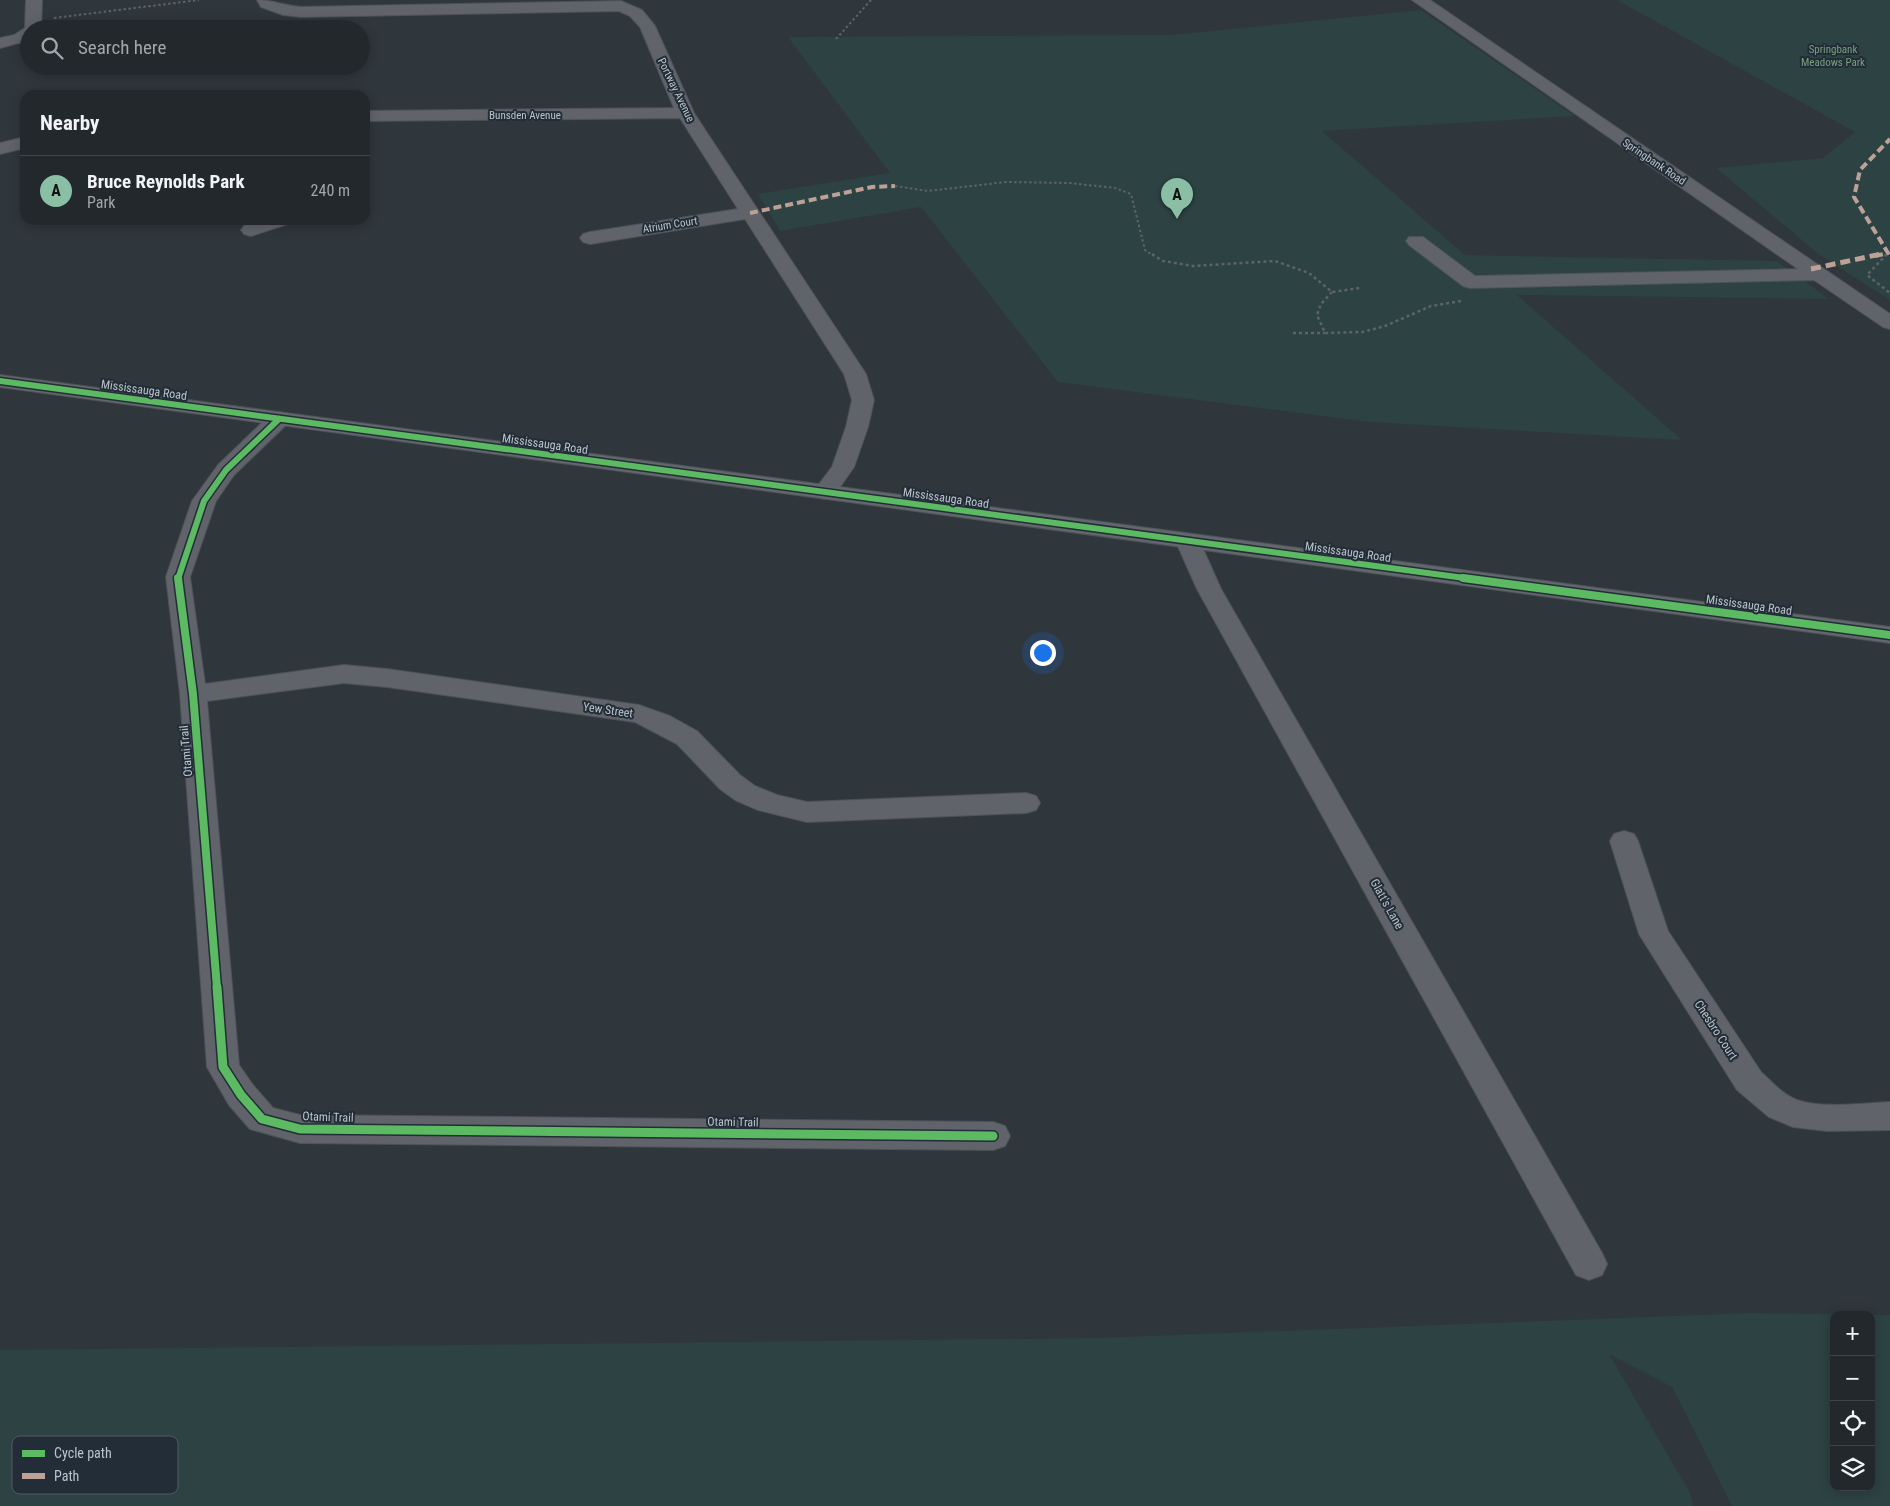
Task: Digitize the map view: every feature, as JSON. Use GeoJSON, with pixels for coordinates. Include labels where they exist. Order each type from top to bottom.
{"type":"FeatureCollection","features":[{"type":"Feature","properties":{"kind":"main road","name":"Mississauga Road"},"geometry":{"type":"LineString","coordinates":[[0,382],[1890,635]]}},
{"type":"Feature","properties":{"kind":"street"},"geometry":{"type":"LineString","coordinates":[[33,20],[34,0]]}},
{"type":"Feature","properties":{"kind":"street","name":"Portway Avenue"},"geometry":{"type":"LineString","coordinates":[[266,0],[266,4],[302,12],[621,6],[636,13],[647,26],[685,113],[855,374],[864,400],[843,467],[825,492]]}},
{"type":"Feature","properties":{"kind":"street","name":"Springbank Road"},"geometry":{"type":"LineString","coordinates":[[1420,0],[1890,323]]}},
{"type":"Feature","properties":{"kind":"street"},"geometry":{"type":"LineString","coordinates":[[0,43],[20,33]]}},
{"type":"Feature","properties":{"kind":"street","name":"Bunsden Avenue"},"geometry":{"type":"LineString","coordinates":[[370,116],[685,113]]}},
{"type":"Feature","properties":{"kind":"street"},"geometry":{"type":"LineString","coordinates":[[0,149],[20,143]]}},
{"type":"Feature","properties":{"kind":"street","name":"Atrium Court"},"geometry":{"type":"LineString","coordinates":[[590,238],[750,212]]}},
{"type":"Feature","properties":{"kind":"street"},"geometry":{"type":"LineString","coordinates":[[251,230],[266,225]]}},
{"type":"Feature","properties":{"kind":"street"},"geometry":{"type":"LineString","coordinates":[[1416,241],[1470,282],[1819,274]]}},
{"type":"Feature","properties":{"kind":"street","name":"Otami Trail"},"geometry":{"type":"LineString","coordinates":[[279,419],[226,470],[204,501],[178,577],[193,694],[223,1067],[241,1095],[262,1119],[300,1129],[994,1136]]}},
{"type":"Feature","properties":{"kind":"street","name":"Glatt's Lane"},"geometry":{"type":"LineString","coordinates":[[1188,542],[1209,589],[1589,1264]]}},
{"type":"Feature","properties":{"kind":"street","name":"Yew Street"},"geometry":{"type":"LineString","coordinates":[[193,694],[344,674],[387,678],[639,714],[664,724],[693,742],[726,780],[746,794],[773,805],[808,812],[1026,803]]}},
{"type":"Feature","properties":{"kind":"street","name":"Chesbro Court"},"geometry":{"type":"LineString","coordinates":[[1624,841],[1654,934],[1749,1081],[1768,1099],[1793,1113],[1822,1116],[1890,1116]]}},
{"type":"Feature","properties":{"kind":"path"},"geometry":{"type":"LineString","coordinates":[[75,20],[198,0]]}},
{"type":"Feature","properties":{"kind":"path"},"geometry":{"type":"LineString","coordinates":[[836,39],[871,0]]}},
{"type":"Feature","properties":{"kind":"path"},"geometry":{"type":"LineString","coordinates":[[895,186],[928,191],[1006,182],[1069,183],[1115,188],[1131,194],[1145,250],[1163,261],[1193,266],[1274,261],[1309,273],[1332,292]]}},
{"type":"Feature","properties":{"kind":"path"},"geometry":{"type":"LineString","coordinates":[[1888,253],[1867,275],[1890,293]]}},
{"type":"Feature","properties":{"kind":"path"},"geometry":{"type":"LineString","coordinates":[[1325,333],[1317,314],[1320,304],[1332,292],[1360,288]]}},
{"type":"Feature","properties":{"kind":"path"},"geometry":{"type":"LineString","coordinates":[[1293,333],[1363,332],[1385,326],[1430,306],[1464,301]]}},
{"type":"Feature","properties":{"kind":"green space","name":"Springbank Meadows Park"},"geometry":{"type":"Polygon","coordinates":[[[1617,0],[1890,0],[1890,300],[1821,256],[1716,168],[1823,158],[1855,132],[1617,0]]]}},
{"type":"Feature","properties":{"kind":"green space"},"geometry":{"type":"Polygon","coordinates":[[[1421,10],[1575,116],[1322,131],[1465,255],[1777,261],[1829,299],[1517,295],[1682,440],[1369,422],[1058,382],[921,207],[780,231],[758,194],[890,173],[788,37],[1171,35],[1421,10]]]}},
{"type":"Feature","properties":{"kind":"green space"},"geometry":{"type":"Polygon","coordinates":[[[1752,1313],[1830,1314],[1830,1491],[1875,1491],[1875,1315],[1890,1315],[1890,1506],[1732,1506],[1672,1387],[1609,1354],[1690,1493],[1693,1506],[0,1506],[0,1350],[1097,1338],[1752,1313]]]}},
{"type":"Feature","properties":{"kind":"marked path"},"geometry":{"type":"LineString","coordinates":[[1811,269],[1888,253],[1854,197],[1860,170],[1890,139]]}},
{"type":"Feature","properties":{"kind":"marked path"},"geometry":{"type":"LineString","coordinates":[[750,213],[872,187],[895,186]]}},
{"type":"Feature","properties":{"kind":"cycle path"},"geometry":{"type":"LineString","coordinates":[[0,381],[1890,635]]}},
{"type":"Feature","properties":{"kind":"cycle path"},"geometry":{"type":"LineString","coordinates":[[279,419],[226,470],[204,501],[178,577],[193,694],[223,1067],[241,1095],[262,1119],[300,1129],[993,1136]]}},
{"type":"Feature","properties":{"kind":"place","name":"Bruce Reynolds Park"},"geometry":{"type":"Point","coordinates":[1177,219]}}]}
